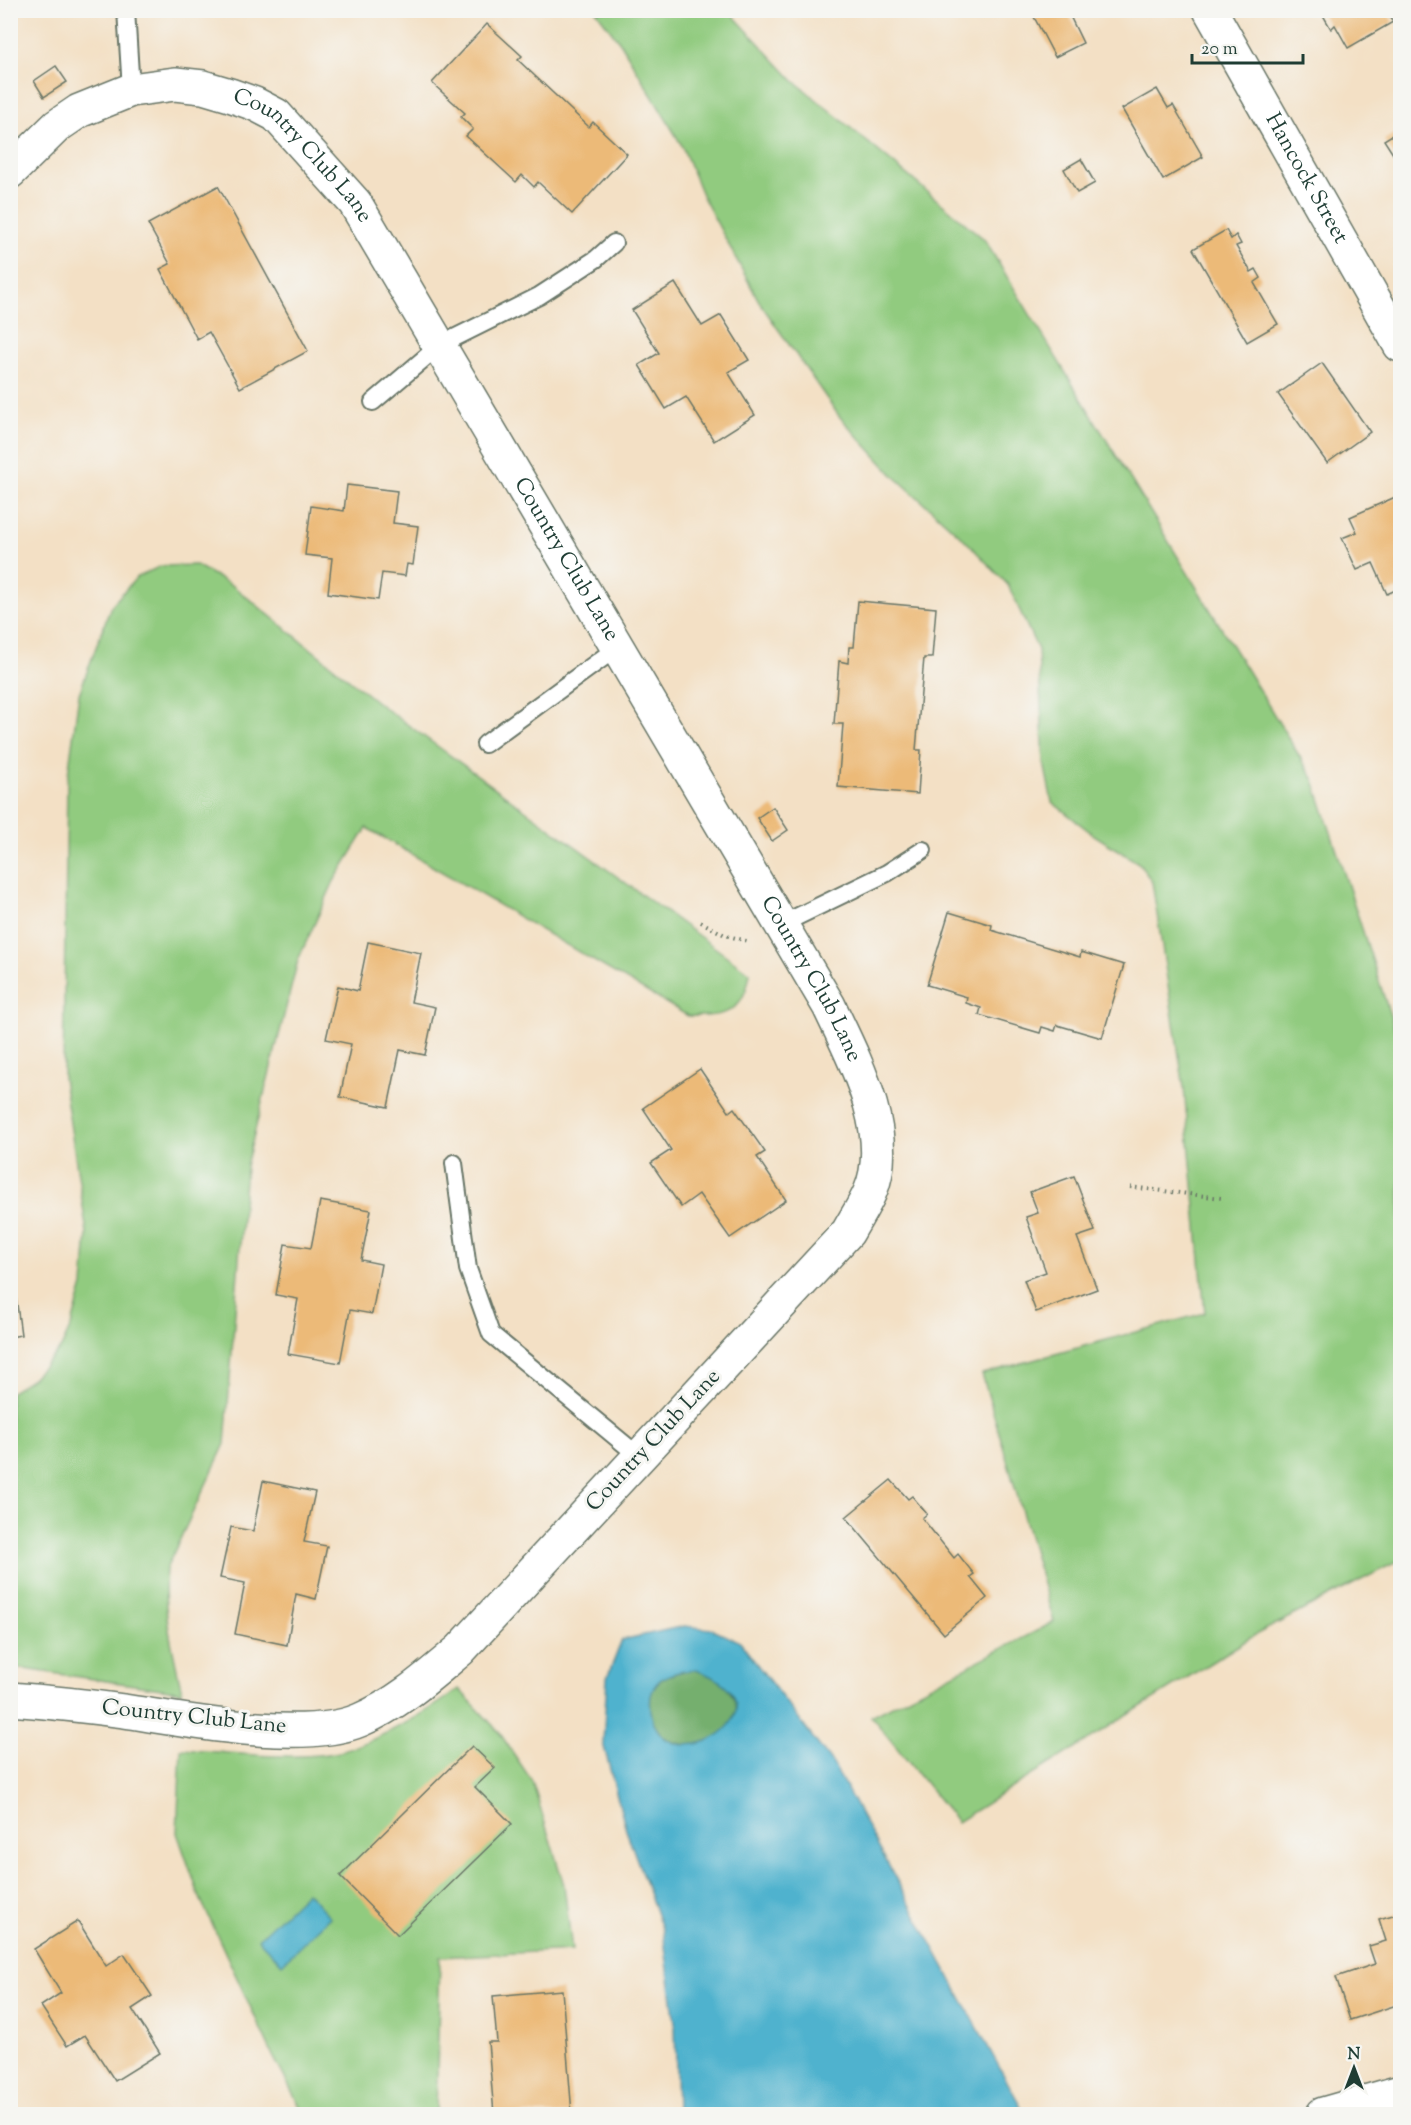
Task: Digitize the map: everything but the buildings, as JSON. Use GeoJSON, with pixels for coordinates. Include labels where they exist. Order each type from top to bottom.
{"type":"FeatureCollection","features":[{"type":"Feature","properties":{"kind":"street","name":"Hancock Street"},"geometry":{"type":"LineString","coordinates":[[1210,10],[1401,345]]}},
{"type":"Feature","properties":{"kind":"street","name":"Country Club Lane"},"geometry":{"type":"LineString","coordinates":[[10,172],[57,126],[101,100],[131,90],[175,84],[203,87],[255,104],[276,115],[355,203],[829,1006],[867,1092],[877,1145],[871,1190],[848,1232],[460,1650],[411,1691],[360,1721],[332,1729],[265,1729],[10,1699]]}},
{"type":"Feature","properties":{"kind":"street"},"geometry":{"type":"LineString","coordinates":[[1323,2115],[1401,2092]]}},
{"type":"Feature","properties":{"kind":"lane"},"geometry":{"type":"LineString","coordinates":[[126,10],[131,90]]}},
{"type":"Feature","properties":{"kind":"lane"},"geometry":{"type":"LineString","coordinates":[[373,402],[440,345],[539,296],[596,259],[614,243]]}},
{"type":"Feature","properties":{"kind":"lane"},"geometry":{"type":"LineString","coordinates":[[486,744],[618,647]]}},
{"type":"Feature","properties":{"kind":"lane"},"geometry":{"type":"LineString","coordinates":[[783,929],[887,873],[923,850]]}},
{"type":"Feature","properties":{"kind":"lane"},"geometry":{"type":"LineString","coordinates":[[454,1163],[468,1269],[491,1334],[640,1457]]}},
{"type":"Feature","properties":{"kind":"path"},"geometry":{"type":"LineString","coordinates":[[701,922],[744,941],[758,942],[783,929]]}},
{"type":"Feature","properties":{"kind":"path"},"geometry":{"type":"LineString","coordinates":[[1130,1187],[1222,1198]]}},
{"type":"Feature","properties":{"kind":"green space"},"geometry":{"type":"Polygon","coordinates":[[[596,11],[729,11],[793,80],[984,239],[1314,780],[1400,1046],[1400,1560],[1255,1635],[957,1822],[871,1716],[1054,1622],[982,1374],[1205,1313],[1184,1088],[1152,882],[1140,864],[1094,835],[1052,802],[1044,763],[1038,650],[1008,585],[963,538],[894,476],[839,416],[760,303],[703,197],[681,144],[621,44],[596,11]]]}},
{"type":"Feature","properties":{"kind":"green space"},"geometry":{"type":"Polygon","coordinates":[[[196,565],[233,586],[382,706],[750,973],[743,996],[731,1010],[713,1016],[688,1016],[367,828],[334,881],[298,960],[246,1166],[225,1444],[166,1569],[167,1616],[182,1692],[11,1667],[10,1393],[33,1377],[61,1348],[72,1324],[83,1286],[87,1233],[63,1078],[67,782],[79,694],[111,606],[137,577],[161,566],[196,565]]]}},
{"type":"Feature","properties":{"kind":"green space"},"geometry":{"type":"Polygon","coordinates":[[[696,1670],[715,1677],[726,1686],[736,1707],[733,1721],[723,1733],[709,1741],[693,1744],[677,1743],[663,1736],[653,1721],[650,1708],[652,1689],[665,1677],[696,1670]]]}},
{"type":"Feature","properties":{"kind":"green space"},"geometry":{"type":"Polygon","coordinates":[[[459,1689],[499,1732],[532,1781],[564,1885],[572,1950],[440,1957],[436,2114],[304,2114],[273,2056],[200,1898],[177,1833],[181,1749],[265,1756],[329,1754],[360,1745],[404,1724],[459,1689]]]}},
{"type":"Feature","properties":{"kind":"water"},"geometry":{"type":"Polygon","coordinates":[[[684,1626],[712,1629],[740,1642],[833,1764],[1025,2114],[677,2114],[675,2024],[663,1931],[626,1830],[603,1743],[607,1678],[622,1640],[684,1626]],[[696,1670],[675,1673],[659,1681],[651,1694],[650,1704],[652,1716],[663,1736],[681,1744],[701,1743],[720,1734],[733,1720],[736,1703],[725,1686],[696,1670]]]}},
{"type":"Feature","properties":{"kind":"water"},"geometry":{"type":"Polygon","coordinates":[[[307,1892],[330,1917],[282,1964],[258,1939],[307,1892]]]}}]}
